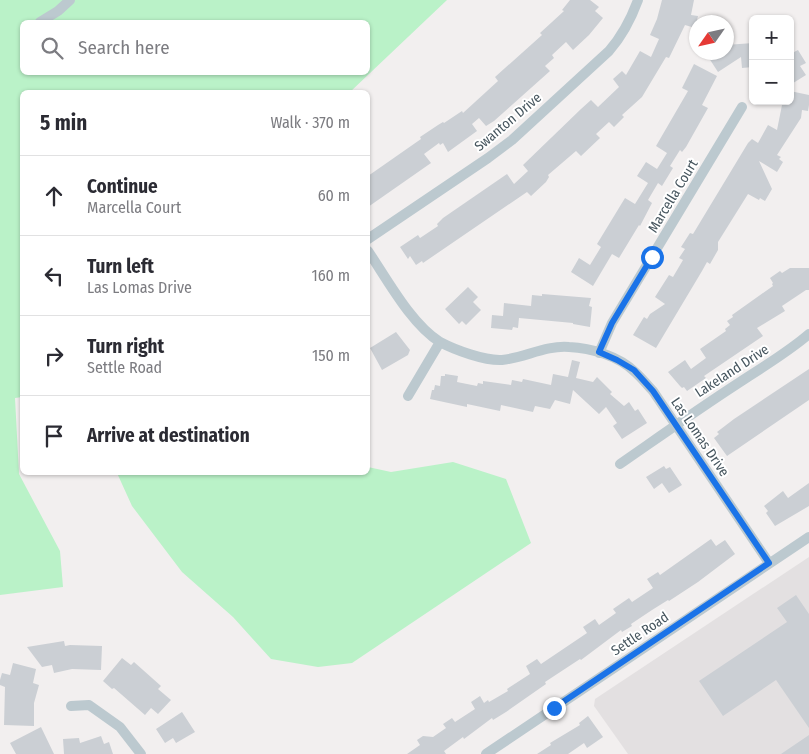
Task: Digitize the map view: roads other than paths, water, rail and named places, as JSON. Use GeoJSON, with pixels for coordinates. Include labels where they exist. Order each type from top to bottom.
{"type":"FeatureCollection","features":[{"type":"Feature","properties":{"kind":"street"},"geometry":{"type":"LineString","coordinates":[[43,20],[70,0]]}},
{"type":"Feature","properties":{"kind":"street","name":"Swanton Drive"},"geometry":{"type":"LineString","coordinates":[[370,238],[512,140],[609,51],[630,22],[638,0]]}},
{"type":"Feature","properties":{"kind":"street","name":"Marcella Court"},"geometry":{"type":"LineString","coordinates":[[599,352],[612,323],[742,107]]}},
{"type":"Feature","properties":{"kind":"street","name":"Las Lomas Drive"},"geometry":{"type":"LineString","coordinates":[[370,254],[418,323],[440,342],[464,353],[500,360],[537,351],[568,347],[599,352],[634,370],[653,391],[769,563]]}},
{"type":"Feature","properties":{"kind":"street","name":"Lakeland Drive"},"geometry":{"type":"LineString","coordinates":[[620,464],[772,360],[792,349],[809,334]]}},
{"type":"Feature","properties":{"kind":"street"},"geometry":{"type":"LineString","coordinates":[[408,396],[440,342]]}},
{"type":"Feature","properties":{"kind":"street","name":"Settle Road"},"geometry":{"type":"LineString","coordinates":[[486,754],[809,537]]}},
{"type":"Feature","properties":{"kind":"street"},"geometry":{"type":"LineString","coordinates":[[72,706],[89,705],[120,727],[141,754]]}}]}
